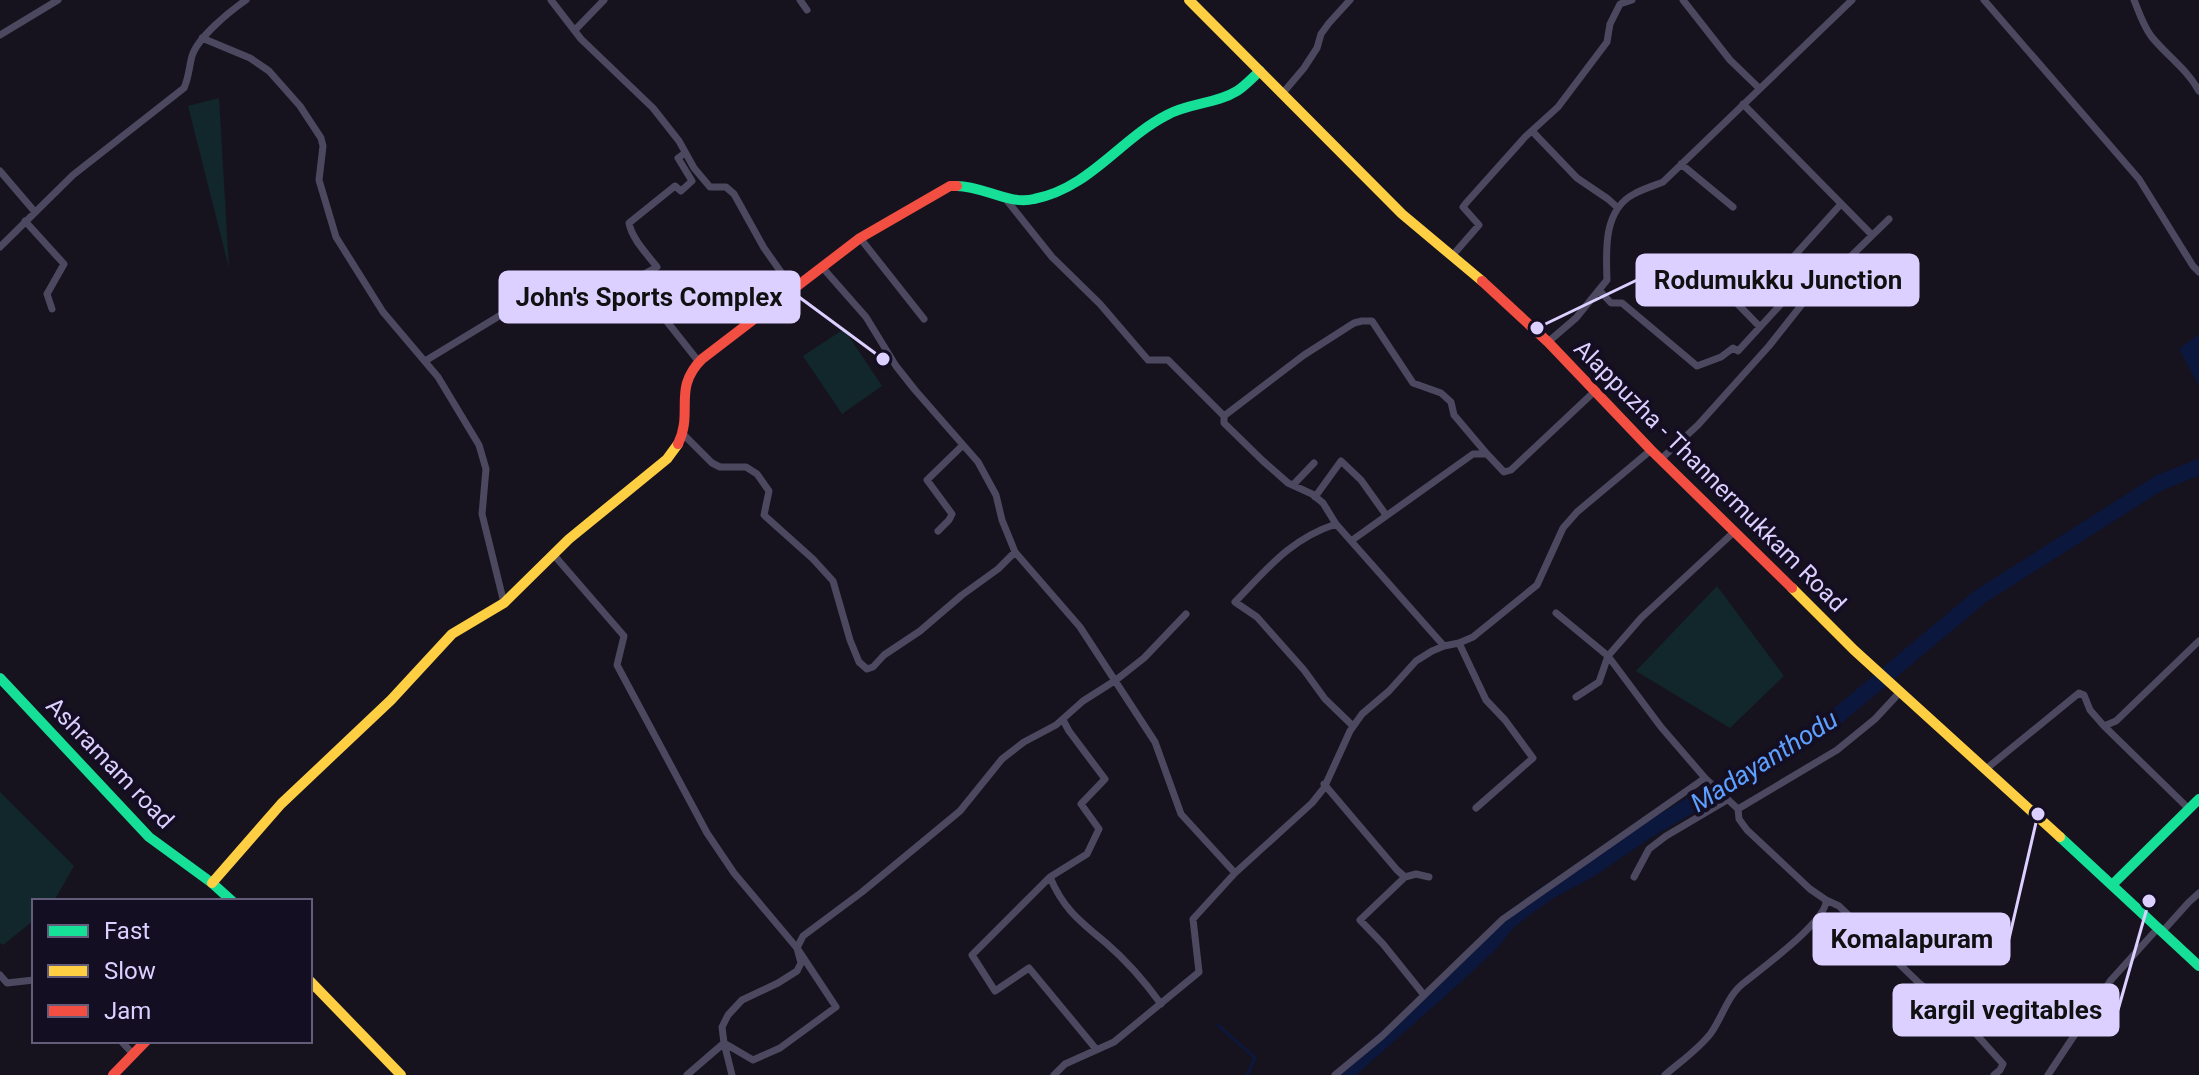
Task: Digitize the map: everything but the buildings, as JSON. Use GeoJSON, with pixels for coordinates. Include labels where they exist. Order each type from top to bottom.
{"type":"FeatureCollection","features":[{"type":"Feature","properties":{"kind":"main road","name":"Alappuzha - Thannermukkam Road"},"geometry":{"type":"LineString","coordinates":[[1189,0],[1402,214],[1548,342],[1651,450],[1854,650],[1899,689]]}},
{"type":"Feature","properties":{"kind":"main road"},"geometry":{"type":"LineString","coordinates":[[212,883],[281,804],[391,700],[452,634],[504,603],[553,554],[677,449],[685,421],[684,389],[699,362],[717,346],[860,238],[950,186],[969,186],[1005,198],[1033,200],[1093,173],[1146,128],[1170,113],[1237,91],[1260,71]]}},
{"type":"Feature","properties":{"kind":"main road","name":"Ashramam road"},"geometry":{"type":"LineString","coordinates":[[0,678],[149,837],[230,899]]}},
{"type":"Feature","properties":{"kind":"main road"},"geometry":{"type":"LineString","coordinates":[[1899,689],[2199,966]]}},
{"type":"Feature","properties":{"kind":"main road"},"geometry":{"type":"LineString","coordinates":[[2112,885],[2199,799]]}},
{"type":"Feature","properties":{"kind":"main road"},"geometry":{"type":"LineString","coordinates":[[312,983],[401,1075]]}},
{"type":"Feature","properties":{"kind":"main road"},"geometry":{"type":"LineString","coordinates":[[113,1075],[144,1043]]}},
{"type":"Feature","properties":{"kind":"street"},"geometry":{"type":"LineString","coordinates":[[0,35],[58,0]]}},
{"type":"Feature","properties":{"kind":"street"},"geometry":{"type":"LineString","coordinates":[[0,247],[73,175],[184,88],[193,53],[202,38],[236,3],[246,0]]}},
{"type":"Feature","properties":{"kind":"street"},"geometry":{"type":"LineString","coordinates":[[551,0],[581,39],[653,108],[710,187],[726,187],[734,194],[764,248],[793,289]]}},
{"type":"Feature","properties":{"kind":"street"},"geometry":{"type":"LineString","coordinates":[[575,30],[604,0]]}},
{"type":"Feature","properties":{"kind":"street"},"geometry":{"type":"LineString","coordinates":[[800,0],[807,10]]}},
{"type":"Feature","properties":{"kind":"street"},"geometry":{"type":"LineString","coordinates":[[1282,94],[1304,68],[1317,48],[1321,34],[1350,0]]}},
{"type":"Feature","properties":{"kind":"street"},"geometry":{"type":"LineString","coordinates":[[1452,256],[1479,225],[1463,207],[1558,107],[1607,42],[1610,24],[1620,4],[1632,0]]}},
{"type":"Feature","properties":{"kind":"street"},"geometry":{"type":"LineString","coordinates":[[1683,0],[1730,60],[1759,88]]}},
{"type":"Feature","properties":{"kind":"street"},"geometry":{"type":"LineString","coordinates":[[1548,342],[1576,318],[1607,280],[1606,237],[1618,208],[1631,195],[1663,182],[1852,0]]}},
{"type":"Feature","properties":{"kind":"street"},"geometry":{"type":"LineString","coordinates":[[1984,0],[2139,179],[2199,272]]}},
{"type":"Feature","properties":{"kind":"street"},"geometry":{"type":"LineString","coordinates":[[2134,0],[2153,38],[2191,76],[2199,91]]}},
{"type":"Feature","properties":{"kind":"street"},"geometry":{"type":"LineString","coordinates":[[202,38],[250,58],[269,71],[300,106],[321,138],[319,180],[336,237],[383,312],[438,377],[479,445],[486,469],[482,514],[504,603]]}},
{"type":"Feature","properties":{"kind":"street"},"geometry":{"type":"LineString","coordinates":[[2191,76],[2199,70]]}},
{"type":"Feature","properties":{"kind":"street"},"geometry":{"type":"LineString","coordinates":[[1743,104],[1872,235]]}},
{"type":"Feature","properties":{"kind":"street"},"geometry":{"type":"LineString","coordinates":[[1532,131],[1577,178],[1618,208]]}},
{"type":"Feature","properties":{"kind":"street"},"geometry":{"type":"LineString","coordinates":[[425,361],[519,304],[562,318],[657,267],[629,228],[629,223],[675,186],[681,191],[692,181],[678,158],[685,153]]}},
{"type":"Feature","properties":{"kind":"street"},"geometry":{"type":"LineString","coordinates":[[1681,164],[1733,207]]}},
{"type":"Feature","properties":{"kind":"street"},"geometry":{"type":"LineString","coordinates":[[0,171],[35,212]]}},
{"type":"Feature","properties":{"kind":"street"},"geometry":{"type":"LineString","coordinates":[[1005,198],[1052,257],[1100,304],[1148,360],[1168,360],[1224,416],[1224,423],[1263,461],[1293,485],[1323,503],[1336,524],[1444,646]]}},
{"type":"Feature","properties":{"kind":"street"},"geometry":{"type":"LineString","coordinates":[[1599,290],[1611,303],[1622,303],[1697,366],[1721,357],[1733,348],[1738,351],[1792,292],[1786,265],[1841,204]]}},
{"type":"Feature","properties":{"kind":"street"},"geometry":{"type":"LineString","coordinates":[[1661,459],[1698,425],[1803,303],[1889,219]]}},
{"type":"Feature","properties":{"kind":"street"},"geometry":{"type":"LineString","coordinates":[[25,221],[64,264],[47,294],[52,309]]}},
{"type":"Feature","properties":{"kind":"street"},"geometry":{"type":"LineString","coordinates":[[860,238],[924,319]]}},
{"type":"Feature","properties":{"kind":"street"},"geometry":{"type":"LineString","coordinates":[[822,267],[866,317],[915,390],[978,462],[996,495],[1015,552],[1080,627],[1155,742],[1181,814],[1235,873]]}},
{"type":"Feature","properties":{"kind":"street"},"geometry":{"type":"LineString","coordinates":[[634,280],[699,362]]}},
{"type":"Feature","properties":{"kind":"street"},"geometry":{"type":"LineString","coordinates":[[1723,289],[1760,327]]}},
{"type":"Feature","properties":{"kind":"street"},"geometry":{"type":"LineString","coordinates":[[1224,416],[1304,355],[1362,321],[1372,321],[1413,383],[1441,393],[1451,402],[1454,415],[1504,472],[1511,470],[1595,391]]}},
{"type":"Feature","properties":{"kind":"street"},"geometry":{"type":"LineString","coordinates":[[683,434],[712,463],[720,467],[746,467],[757,474],[769,491],[764,515],[833,581],[850,640],[859,662],[867,669],[920,631],[1015,552]]}},
{"type":"Feature","properties":{"kind":"street"},"geometry":{"type":"LineString","coordinates":[[938,531],[952,514],[927,480],[963,445]]}},
{"type":"Feature","properties":{"kind":"street"},"geometry":{"type":"LineString","coordinates":[[1054,1075],[1065,1064],[1114,1042],[1199,972],[1193,919],[1235,873],[1312,803],[1362,714],[1389,691],[1416,661],[1444,646],[1473,637],[1537,585],[1563,528],[1577,512],[1651,450]]}},
{"type":"Feature","properties":{"kind":"street"},"geometry":{"type":"LineString","coordinates":[[1351,541],[1473,454],[1487,454]]}},
{"type":"Feature","properties":{"kind":"street"},"geometry":{"type":"LineString","coordinates":[[1315,497],[1341,461],[1361,480],[1386,515]]}},
{"type":"Feature","properties":{"kind":"street"},"geometry":{"type":"LineString","coordinates":[[1293,485],[1314,463]]}},
{"type":"Feature","properties":{"kind":"street"},"geometry":{"type":"LineString","coordinates":[[1336,524],[1313,531],[1286,549],[1235,602],[1257,617],[1325,699],[1353,726]]}},
{"type":"Feature","properties":{"kind":"street"},"geometry":{"type":"LineString","coordinates":[[1576,697],[1599,682],[1608,656],[1641,618],[1735,531]]}},
{"type":"Feature","properties":{"kind":"street"},"geometry":{"type":"LineString","coordinates":[[553,554],[624,636],[617,665],[707,833],[734,873],[797,948],[836,1007],[780,1048],[753,1060],[724,1043]]}},
{"type":"Feature","properties":{"kind":"street"},"geometry":{"type":"LineString","coordinates":[[1556,613],[1608,656],[1661,727],[1705,778],[1738,809],[1739,819],[1747,830],[1798,879],[1839,906],[1919,983],[1958,1014],[2003,1064],[2000,1073]]}},
{"type":"Feature","properties":{"kind":"street"},"geometry":{"type":"LineString","coordinates":[[732,1075],[722,1027],[728,1015],[742,1000],[797,971],[801,963],[797,948],[803,936],[960,811],[1002,759],[1024,742],[1063,720],[1083,701],[1144,658],[1186,614]]}},
{"type":"Feature","properties":{"kind":"street"},"geometry":{"type":"LineString","coordinates":[[2104,726],[2116,721],[2199,641]]}},
{"type":"Feature","properties":{"kind":"street"},"geometry":{"type":"LineString","coordinates":[[1459,643],[1486,700],[1533,758],[1476,808]]}},
{"type":"Feature","properties":{"kind":"street"},"geometry":{"type":"LineString","coordinates":[[1738,809],[1837,750],[1875,719],[1899,689]]}},
{"type":"Feature","properties":{"kind":"street"},"geometry":{"type":"LineString","coordinates":[[1986,769],[2079,693],[2084,695],[2090,710],[2104,726],[2188,808]]}},
{"type":"Feature","properties":{"kind":"street"},"geometry":{"type":"LineString","coordinates":[[1063,720],[1105,779],[1081,804],[1099,829],[1087,854],[1050,877],[972,955],[995,991],[1029,968],[1096,1049]]}},
{"type":"Feature","properties":{"kind":"street"},"geometry":{"type":"LineString","coordinates":[[1335,1075],[1382,1036],[1503,919],[1705,778]]}},
{"type":"Feature","properties":{"kind":"street"},"geometry":{"type":"LineString","coordinates":[[1324,784],[1405,877]]}},
{"type":"Feature","properties":{"kind":"street"},"geometry":{"type":"LineString","coordinates":[[1634,877],[1649,849],[1724,797]]}},
{"type":"Feature","properties":{"kind":"street"},"geometry":{"type":"LineString","coordinates":[[1424,995],[1360,920],[1405,877],[1416,874],[1429,877]]}},
{"type":"Feature","properties":{"kind":"street"},"geometry":{"type":"LineString","coordinates":[[1050,877],[1067,909],[1137,973],[1161,1004]]}},
{"type":"Feature","properties":{"kind":"street"},"geometry":{"type":"LineString","coordinates":[[2048,1075],[2111,980],[2199,893]]}},
{"type":"Feature","properties":{"kind":"street"},"geometry":{"type":"LineString","coordinates":[[1665,1075],[1708,1037],[1742,984],[1766,967],[1823,913],[1826,900]]}},
{"type":"Feature","properties":{"kind":"street"},"geometry":{"type":"LineString","coordinates":[[0,975],[7,983],[32,980]]}},
{"type":"Feature","properties":{"kind":"street"},"geometry":{"type":"LineString","coordinates":[[123,1043],[133,1054]]}},
{"type":"Feature","properties":{"kind":"street"},"geometry":{"type":"LineString","coordinates":[[687,1075],[724,1043]]}},
{"type":"Feature","properties":{"kind":"green space"},"geometry":{"type":"Polygon","coordinates":[[[219,98],[229,268],[188,106],[219,98]]]}},
{"type":"Feature","properties":{"kind":"green space"},"geometry":{"type":"Polygon","coordinates":[[[844,329],[882,386],[842,414],[803,356],[844,329]]]}},
{"type":"Feature","properties":{"kind":"green space"},"geometry":{"type":"Polygon","coordinates":[[[1717,586],[1784,676],[1730,728],[1636,671],[1717,586]]]}},
{"type":"Feature","properties":{"kind":"green space"},"geometry":{"type":"Polygon","coordinates":[[[0,792],[74,866],[55,899],[32,899],[32,922],[3,945],[0,943],[0,792]]]}},
{"type":"Feature","properties":{"kind":"water"},"geometry":{"type":"Polygon","coordinates":[[[2199,334],[2199,386],[2179,349],[2199,334]]]}},
{"type":"Feature","properties":{"kind":"waterway","name":"Madayanthodu"},"geometry":{"type":"LineString","coordinates":[[1344,1075],[1458,974],[1510,920],[1548,892],[1823,728],[1981,596],[2159,483],[2199,467]]}},
{"type":"Feature","properties":{"kind":"waterway"},"geometry":{"type":"LineString","coordinates":[[1218,1025],[1255,1058],[1247,1075]]}},
{"type":"Feature","properties":{"kind":"traffic: fast"},"geometry":{"type":"LineString","coordinates":[[957,186],[1015,200],[1054,193],[1088,174],[1150,125],[1184,108],[1229,95],[1260,71]]}},
{"type":"Feature","properties":{"kind":"traffic: fast"},"geometry":{"type":"LineString","coordinates":[[0,678],[149,837],[230,899]]}},
{"type":"Feature","properties":{"kind":"traffic: fast"},"geometry":{"type":"LineString","coordinates":[[2112,885],[2199,799]]}},
{"type":"Feature","properties":{"kind":"traffic: fast"},"geometry":{"type":"LineString","coordinates":[[2060,837],[2199,966]]}},
{"type":"Feature","properties":{"kind":"traffic: slow"},"geometry":{"type":"LineString","coordinates":[[1189,0],[1402,214],[1482,281]]}},
{"type":"Feature","properties":{"kind":"traffic: slow"},"geometry":{"type":"LineString","coordinates":[[212,883],[281,804],[391,700],[452,634],[504,603],[569,539],[667,459],[678,444]]}},
{"type":"Feature","properties":{"kind":"traffic: slow"},"geometry":{"type":"LineString","coordinates":[[1792,588],[1854,650],[2060,837]]}},
{"type":"Feature","properties":{"kind":"traffic: slow"},"geometry":{"type":"LineString","coordinates":[[312,983],[401,1075]]}},
{"type":"Feature","properties":{"kind":"traffic: jam"},"geometry":{"type":"LineString","coordinates":[[678,444],[684,421],[685,390],[693,370],[702,359],[860,238],[950,186],[957,186]]}},
{"type":"Feature","properties":{"kind":"traffic: jam"},"geometry":{"type":"LineString","coordinates":[[1482,281],[1548,342],[1651,450],[1792,588]]}},
{"type":"Feature","properties":{"kind":"traffic: jam"},"geometry":{"type":"LineString","coordinates":[[113,1075],[144,1043]]}},
{"type":"Feature","properties":{"kind":"place","name":"Rodumukku Junction"},"geometry":{"type":"Point","coordinates":[1537,328]}},
{"type":"Feature","properties":{"kind":"place","name":"John's Sports Complex"},"geometry":{"type":"Point","coordinates":[883,359]}},
{"type":"Feature","properties":{"kind":"place","name":"Komalapuram"},"geometry":{"type":"Point","coordinates":[2038,814]}},
{"type":"Feature","properties":{"kind":"place","name":"kargil vegitables"},"geometry":{"type":"Point","coordinates":[2149,901]}}]}
